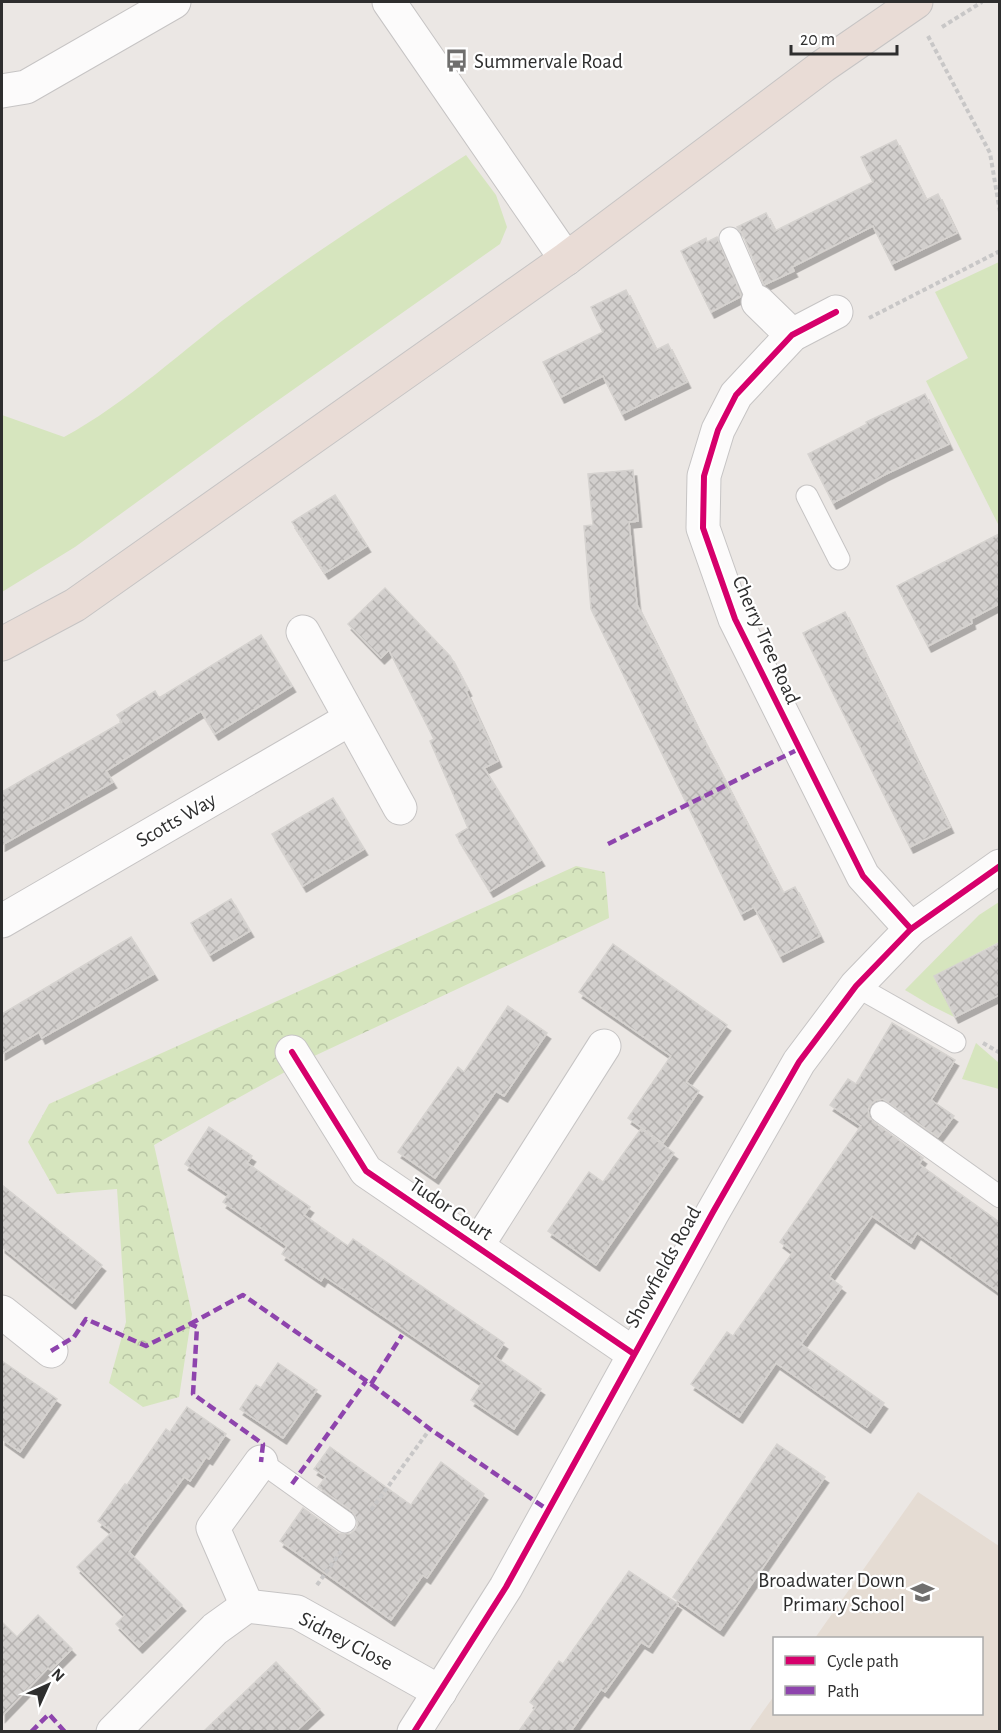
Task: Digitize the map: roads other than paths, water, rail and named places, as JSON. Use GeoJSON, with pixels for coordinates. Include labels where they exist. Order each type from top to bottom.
{"type":"FeatureCollection","features":[{"type":"Feature","properties":{"kind":"highway"},"geometry":{"type":"LineString","coordinates":[[2,644],[75,605],[566,259],[823,66],[916,2]]}},
{"type":"Feature","properties":{"kind":"street"},"geometry":{"type":"LineString","coordinates":[[2,92],[26,87],[170,2]]}},
{"type":"Feature","properties":{"kind":"street"},"geometry":{"type":"LineString","coordinates":[[389,2],[566,259]]}},
{"type":"Feature","properties":{"kind":"street"},"geometry":{"type":"LineString","coordinates":[[758,302],[792,335]]}},
{"type":"Feature","properties":{"kind":"street","name":"Cherry Tree Road"},"geometry":{"type":"LineString","coordinates":[[837,312],[792,335],[736,395],[718,430],[704,476],[703,528],[735,619],[863,876],[911,929]]}},
{"type":"Feature","properties":{"kind":"street"},"geometry":{"type":"LineString","coordinates":[[303,632],[400,808]]}},
{"type":"Feature","properties":{"kind":"street","name":"Scotts Way"},"geometry":{"type":"LineString","coordinates":[[2,921],[350,719]]}},
{"type":"Feature","properties":{"kind":"street","name":"Showfields Road"},"geometry":{"type":"LineString","coordinates":[[414,1731],[506,1587],[799,1062],[856,986],[911,929],[999,866]]}},
{"type":"Feature","properties":{"kind":"street","name":"Tudor Court"},"geometry":{"type":"LineString","coordinates":[[477,1246],[604,1046]]}},
{"type":"Feature","properties":{"kind":"street","name":"Tudor Court"},"geometry":{"type":"LineString","coordinates":[[291,1052],[366,1171],[634,1354]]}},
{"type":"Feature","properties":{"kind":"street"},"geometry":{"type":"LineString","coordinates":[[2,1312],[51,1351]]}},
{"type":"Feature","properties":{"kind":"street"},"geometry":{"type":"LineString","coordinates":[[113,1731],[215,1629],[247,1606],[213,1528],[261,1462]]}},
{"type":"Feature","properties":{"kind":"street","name":"Sidney Close"},"geometry":{"type":"LineString","coordinates":[[247,1606],[297,1612],[440,1692]]}},
{"type":"Feature","properties":{"kind":"lane"},"geometry":{"type":"LineString","coordinates":[[730,238],[758,302]]}},
{"type":"Feature","properties":{"kind":"lane"},"geometry":{"type":"LineString","coordinates":[[807,496],[838,559]]}},
{"type":"Feature","properties":{"kind":"lane"},"geometry":{"type":"LineString","coordinates":[[856,986],[955,1042]]}},
{"type":"Feature","properties":{"kind":"lane"},"geometry":{"type":"LineString","coordinates":[[880,1112],[999,1197]]}},
{"type":"Feature","properties":{"kind":"lane"},"geometry":{"type":"LineString","coordinates":[[261,1462],[345,1522]]}},
{"type":"Feature","properties":{"kind":"place","name":"Summervale Road"},"geometry":{"type":"Point","coordinates":[456,61]}},
{"type":"Feature","properties":{"kind":"place","name":"Broadwater Down Primary School"},"geometry":{"type":"Point","coordinates":[923,1592]}}]}
